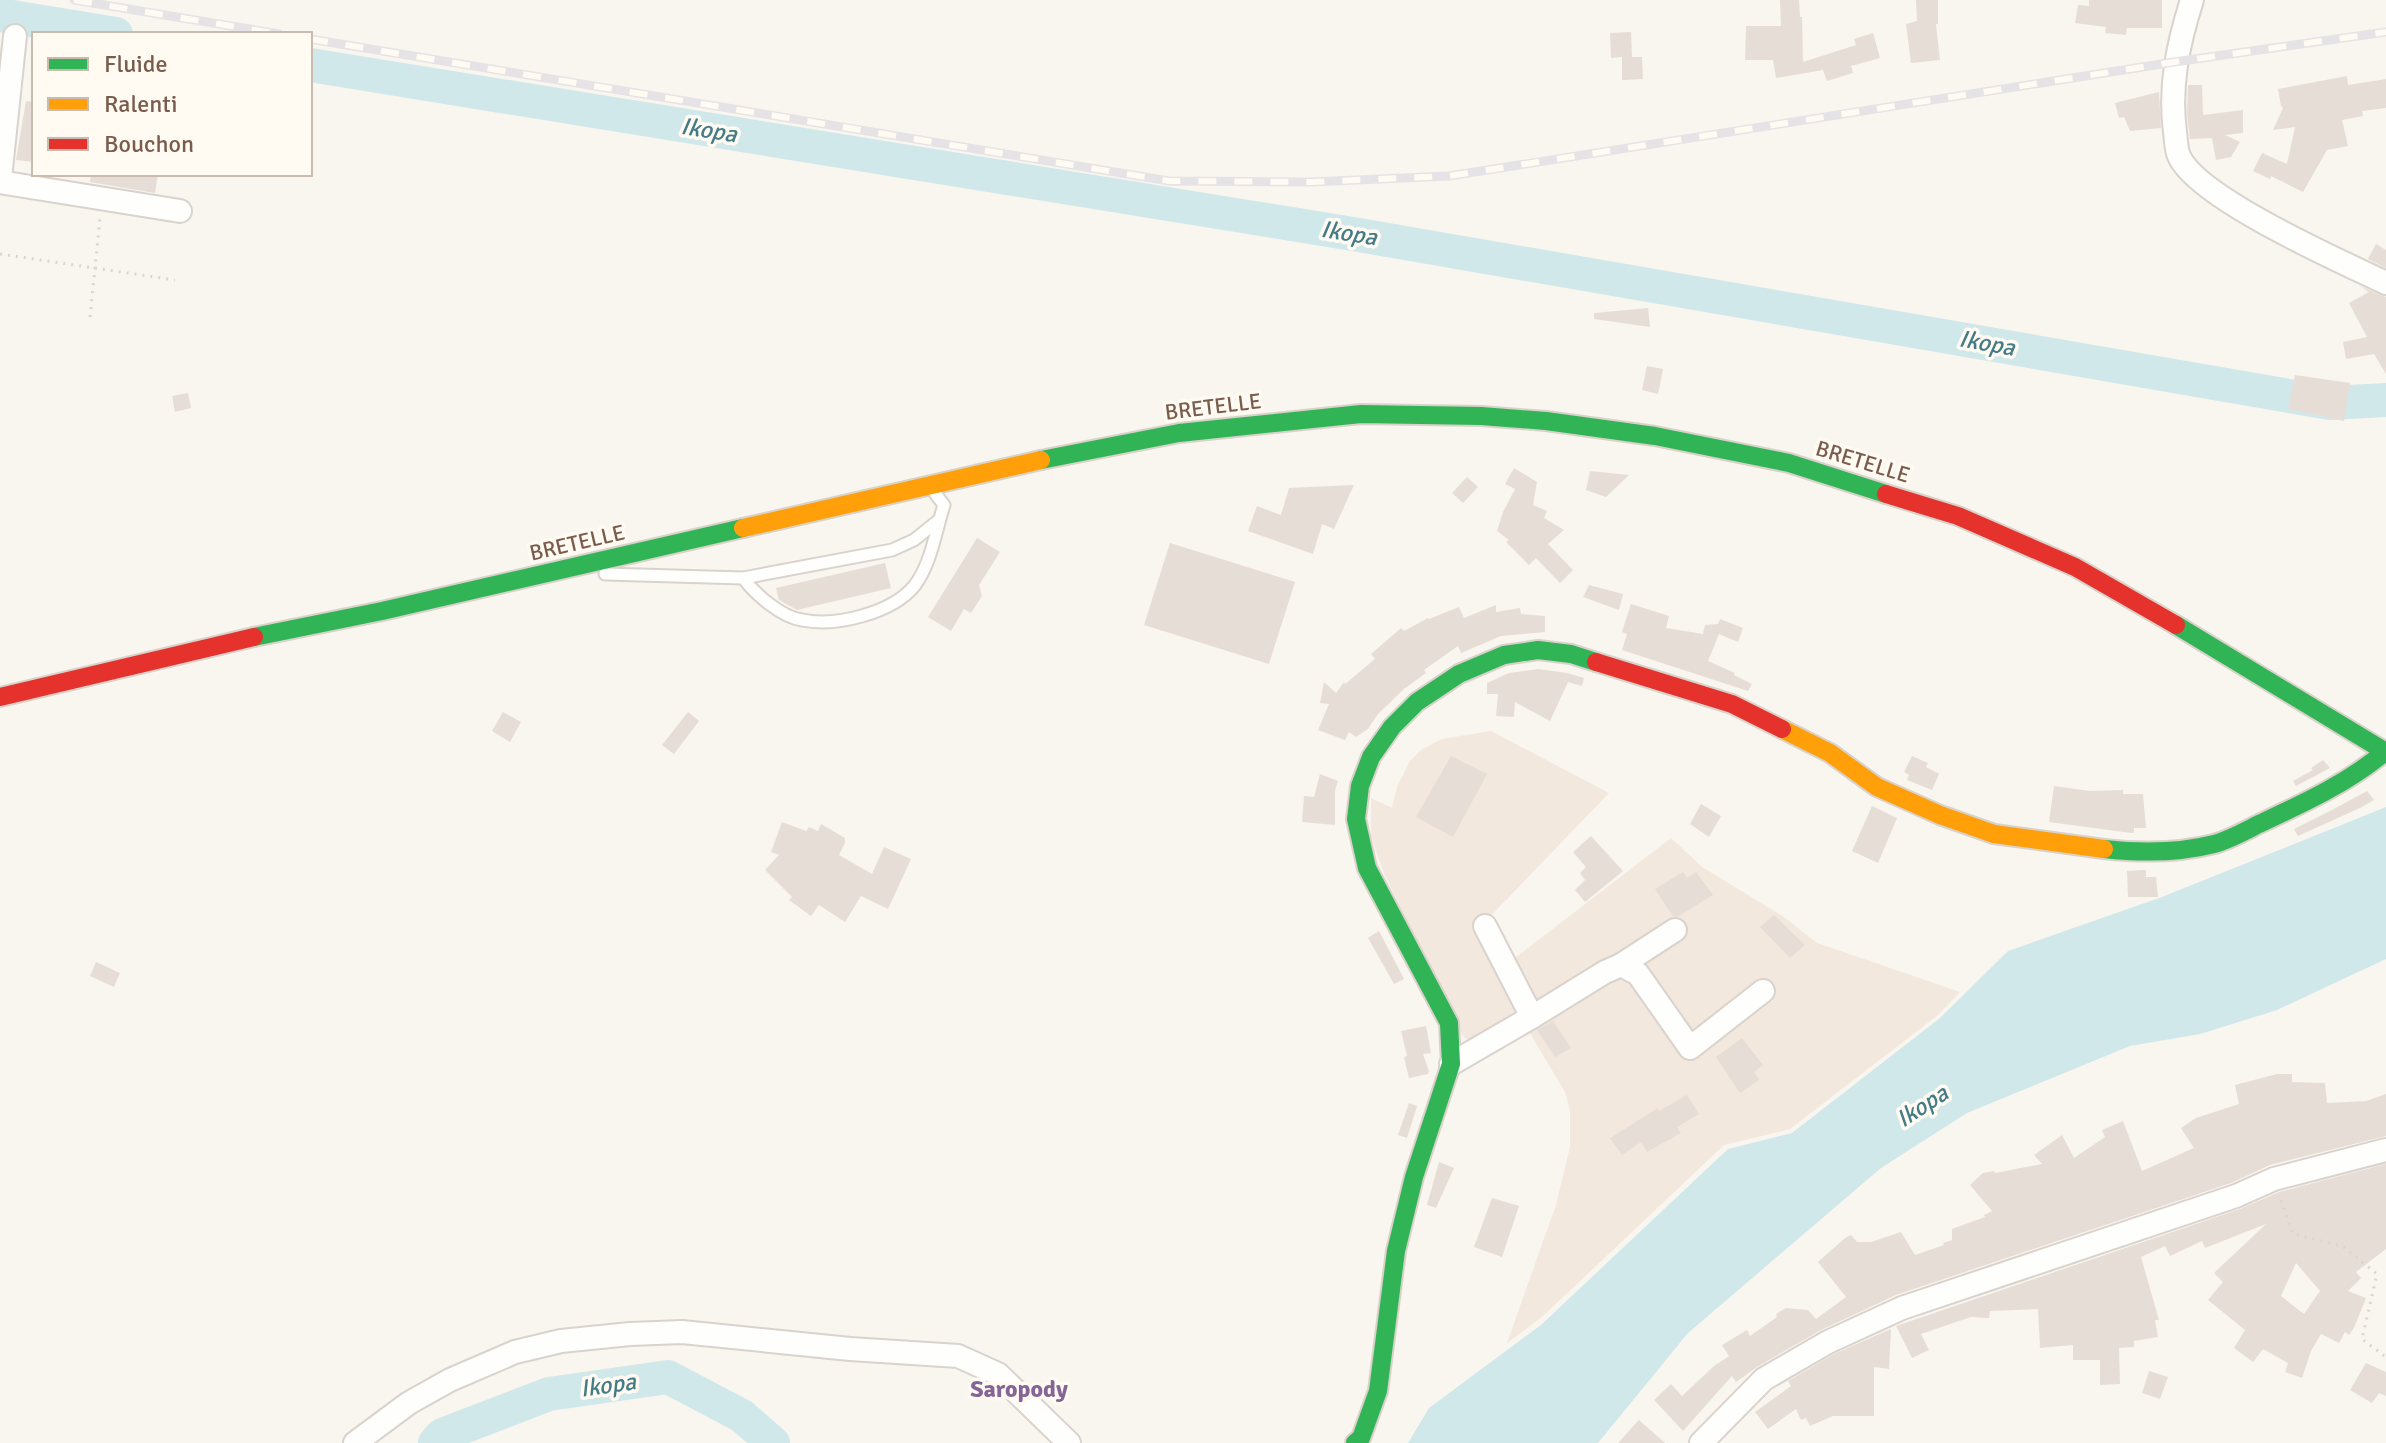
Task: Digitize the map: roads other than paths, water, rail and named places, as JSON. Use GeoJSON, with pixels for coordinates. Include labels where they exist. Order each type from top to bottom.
{"type":"FeatureCollection","features":[{"type":"Feature","properties":{"kind":"main road","name":"BRETELLE"},"geometry":{"type":"LineString","coordinates":[[0,697],[988,471],[1179,433],[1361,414],[1481,416],[1546,421],[1655,436],[1763,457],[1829,474],[1958,516],[2036,549],[2113,587],[2386,751]]}},
{"type":"Feature","properties":{"kind":"main road"},"geometry":{"type":"LineString","coordinates":[[1355,1443],[1361,1438],[1378,1391],[1396,1251],[1414,1177],[1451,1064],[1449,1023],[1367,868],[1356,819],[1360,786],[1371,757],[1392,727],[1417,702],[1459,674],[1504,655],[1538,650],[1571,654],[1732,704],[1830,753],[1877,787],[1940,815],[1994,834],[2130,852],[2178,850],[2216,844],[2321,795],[2361,772],[2386,751]]}},
{"type":"Feature","properties":{"kind":"street"},"geometry":{"type":"LineString","coordinates":[[2192,0],[2174,62],[2173,119],[2179,156],[2198,180],[2215,193],[2303,244],[2386,283]]}},
{"type":"Feature","properties":{"kind":"street"},"geometry":{"type":"LineString","coordinates":[[16,37],[0,180],[180,211]]}},
{"type":"Feature","properties":{"kind":"street"},"geometry":{"type":"LineString","coordinates":[[1485,926],[1532,1017]]}},
{"type":"Feature","properties":{"kind":"street"},"geometry":{"type":"LineString","coordinates":[[1451,1064],[1675,930]]}},
{"type":"Feature","properties":{"kind":"street"},"geometry":{"type":"LineString","coordinates":[[1621,965],[1638,974],[1690,1048],[1763,991]]}},
{"type":"Feature","properties":{"kind":"street"},"geometry":{"type":"LineString","coordinates":[[1701,1443],[1764,1379],[1828,1342],[1902,1308],[2236,1196],[2274,1179],[2386,1150]]}},
{"type":"Feature","properties":{"kind":"street"},"geometry":{"type":"LineString","coordinates":[[355,1443],[409,1403],[450,1380],[515,1352],[561,1341],[682,1332],[958,1356],[998,1374],[1069,1443]]}},
{"type":"Feature","properties":{"kind":"lane"},"geometry":{"type":"LineString","coordinates":[[743,578],[753,592],[800,620],[835,621],[883,610],[913,588],[923,573],[944,505],[929,486]]}},
{"type":"Feature","properties":{"kind":"lane"},"geometry":{"type":"LineString","coordinates":[[553,572],[743,578],[892,550],[914,540],[939,519]]}},
{"type":"Feature","properties":{"kind":"water"},"geometry":{"type":"Polygon","coordinates":[[[2386,807],[2386,959],[2277,1010],[2200,1034],[2130,1046],[1967,1113],[1881,1168],[1688,1333],[1598,1443],[1408,1443],[1429,1408],[1541,1325],[1728,1149],[1792,1133],[1940,1018],[2008,951],[2162,897],[2386,807]]]}},
{"type":"Feature","properties":{"kind":"waterway","name":"Ikopa"},"geometry":{"type":"LineString","coordinates":[[0,15],[104,32]]}},
{"type":"Feature","properties":{"kind":"waterway","name":"Ikopa"},"geometry":{"type":"LineString","coordinates":[[312,65],[1353,234],[2330,403],[2386,400]]}},
{"type":"Feature","properties":{"kind":"waterway","name":"Ikopa"},"geometry":{"type":"LineString","coordinates":[[435,1443],[442,1435],[549,1394],[668,1377],[742,1416],[773,1443]]}},
{"type":"Feature","properties":{"kind":"railway"},"geometry":{"type":"LineString","coordinates":[[74,0],[267,32]]}},
{"type":"Feature","properties":{"kind":"railway"},"geometry":{"type":"LineString","coordinates":[[312,39],[1169,181],[1311,182],[1449,176],[2174,62],[2386,32]]}},
{"type":"Feature","properties":{"kind":"district","name":"Saropody"},"geometry":{"type":"Point","coordinates":[1019,1389]}}]}
